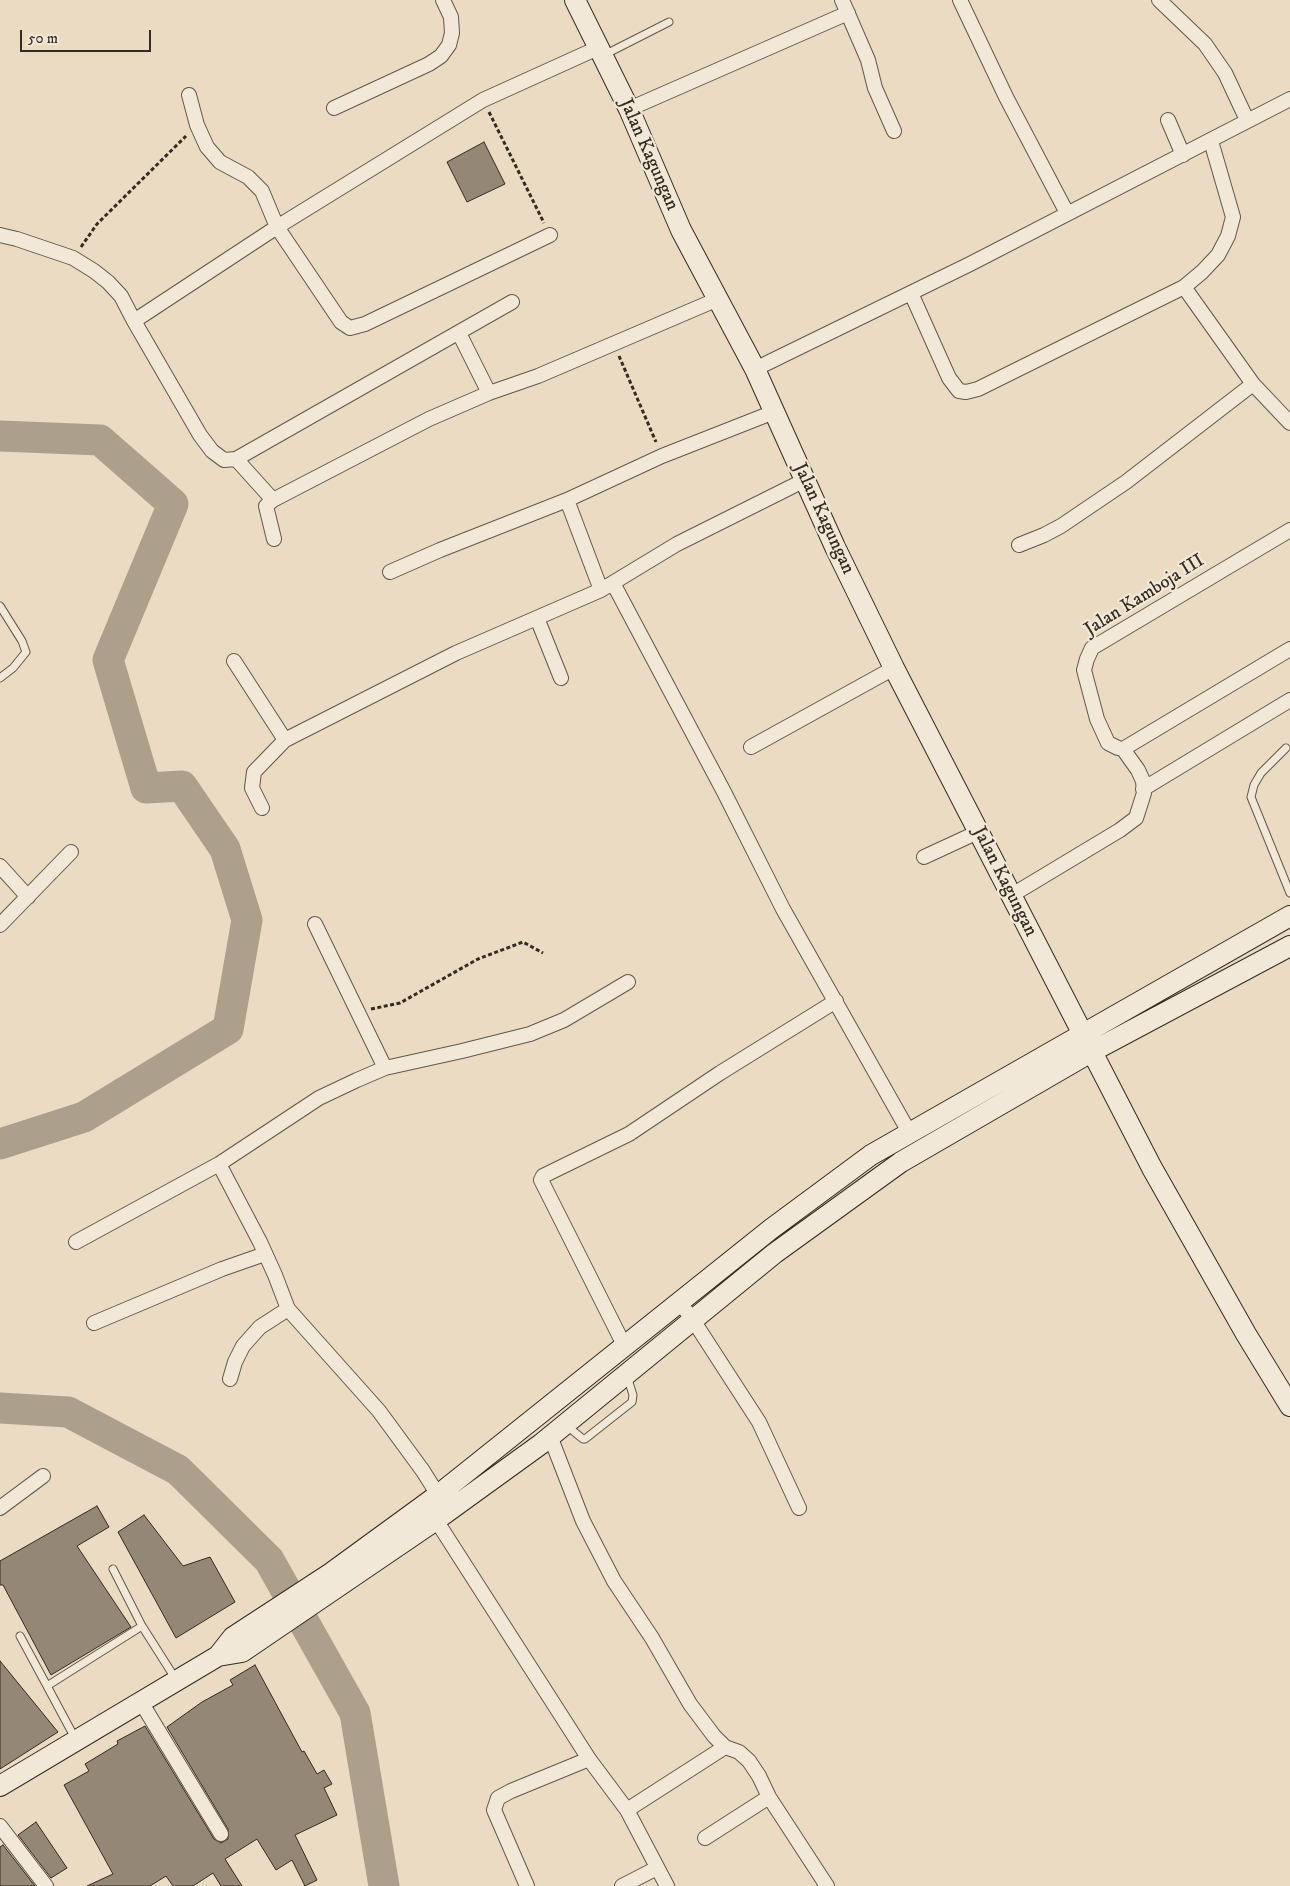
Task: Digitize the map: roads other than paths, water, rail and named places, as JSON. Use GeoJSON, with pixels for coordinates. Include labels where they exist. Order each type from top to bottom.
{"type":"FeatureCollection","features":[{"type":"Feature","properties":{"kind":"main road","name":"Jalan Kagungan"},"geometry":{"type":"LineString","coordinates":[[575,0],[629,109],[681,230],[755,369],[894,668],[1152,1168],[1246,1334],[1290,1406]]}},
{"type":"Feature","properties":{"kind":"main road"},"geometry":{"type":"LineString","coordinates":[[334,1580],[549,1408],[624,1345],[771,1229],[871,1155],[1290,916]]}},
{"type":"Feature","properties":{"kind":"main road"},"geometry":{"type":"LineString","coordinates":[[0,1786],[218,1656],[242,1652],[253,1634],[334,1580],[436,1520],[558,1430],[776,1253],[901,1162],[1091,1052],[1290,946]]}},
{"type":"Feature","properties":{"kind":"street"},"geometry":{"type":"LineString","coordinates":[[334,108],[428,64],[441,56],[449,45],[452,32],[451,16],[443,0]]}},
{"type":"Feature","properties":{"kind":"street"},"geometry":{"type":"LineString","coordinates":[[842,0],[868,60],[875,88],[894,131]]}},
{"type":"Feature","properties":{"kind":"street"},"geometry":{"type":"LineString","coordinates":[[960,0],[1006,97],[1067,213]]}},
{"type":"Feature","properties":{"kind":"street"},"geometry":{"type":"LineString","coordinates":[[1159,0],[1205,44],[1225,73],[1247,120]]}},
{"type":"Feature","properties":{"kind":"street"},"geometry":{"type":"LineString","coordinates":[[629,109],[848,13]]}},
{"type":"Feature","properties":{"kind":"street"},"geometry":{"type":"LineString","coordinates":[[134,321],[277,227],[483,100],[601,51]]}},
{"type":"Feature","properties":{"kind":"street"},"geometry":{"type":"LineString","coordinates":[[189,95],[197,125],[207,147],[220,162],[248,177],[262,191],[277,227],[341,322],[350,328],[358,327],[550,235]]}},
{"type":"Feature","properties":{"kind":"street"},"geometry":{"type":"LineString","coordinates":[[755,369],[911,293],[1212,141],[1247,120],[1290,99]]}},
{"type":"Feature","properties":{"kind":"street"},"geometry":{"type":"LineString","coordinates":[[1168,120],[1183,154]]}},
{"type":"Feature","properties":{"kind":"street"},"geometry":{"type":"LineString","coordinates":[[911,293],[949,378],[959,391],[966,392],[978,388],[1184,287],[1218,255],[1228,236],[1233,217],[1212,141]]}},
{"type":"Feature","properties":{"kind":"street"},"geometry":{"type":"LineString","coordinates":[[0,235],[73,258],[108,282],[121,296],[200,435],[212,451],[224,460],[236,460],[512,302]]}},
{"type":"Feature","properties":{"kind":"street"},"geometry":{"type":"LineString","coordinates":[[1184,287],[1253,384],[1290,422]]}},
{"type":"Feature","properties":{"kind":"street"},"geometry":{"type":"LineString","coordinates":[[274,540],[266,506],[273,500],[429,419],[489,393],[538,376],[718,298]]}},
{"type":"Feature","properties":{"kind":"street"},"geometry":{"type":"LineString","coordinates":[[459,333],[489,393]]}},
{"type":"Feature","properties":{"kind":"street"},"geometry":{"type":"LineString","coordinates":[[1019,545],[1061,526],[1126,482],[1253,384]]}},
{"type":"Feature","properties":{"kind":"street"},"geometry":{"type":"LineString","coordinates":[[390,572],[440,550],[567,500],[662,456],[774,412]]}},
{"type":"Feature","properties":{"kind":"street"},"geometry":{"type":"LineString","coordinates":[[236,460],[273,500]]}},
{"type":"Feature","properties":{"kind":"street"},"geometry":{"type":"LineString","coordinates":[[262,808],[252,788],[254,772],[285,740],[456,652],[607,586],[677,544],[805,480]]}},
{"type":"Feature","properties":{"kind":"street"},"geometry":{"type":"LineString","coordinates":[[567,500],[607,586],[724,792],[783,908],[909,1132]]}},
{"type":"Feature","properties":{"kind":"street","name":"Jalan Kamboja III"},"geometry":{"type":"LineString","coordinates":[[1144,789],[1138,770],[1123,749],[1108,742],[1097,719],[1084,670],[1092,648],[1290,530]]}},
{"type":"Feature","properties":{"kind":"street"},"geometry":{"type":"LineString","coordinates":[[537,618],[561,678]]}},
{"type":"Feature","properties":{"kind":"street"},"geometry":{"type":"LineString","coordinates":[[1123,749],[1289,653]]}},
{"type":"Feature","properties":{"kind":"street"},"geometry":{"type":"LineString","coordinates":[[234,661],[285,740]]}},
{"type":"Feature","properties":{"kind":"street"},"geometry":{"type":"LineString","coordinates":[[751,747],[894,668]]}},
{"type":"Feature","properties":{"kind":"street"},"geometry":{"type":"LineString","coordinates":[[1012,895],[1120,830],[1136,818],[1144,789],[1290,700]]}},
{"type":"Feature","properties":{"kind":"street"},"geometry":{"type":"LineString","coordinates":[[924,857],[978,832]]}},
{"type":"Feature","properties":{"kind":"street"},"geometry":{"type":"LineString","coordinates":[[0,925],[71,852]]}},
{"type":"Feature","properties":{"kind":"street"},"geometry":{"type":"LineString","coordinates":[[0,866],[28,896]]}},
{"type":"Feature","properties":{"kind":"street"},"geometry":{"type":"LineString","coordinates":[[315,924],[385,1068]]}},
{"type":"Feature","properties":{"kind":"street"},"geometry":{"type":"LineString","coordinates":[[76,1242],[219,1164],[319,1098],[385,1068],[530,1034],[564,1020],[628,982]]}},
{"type":"Feature","properties":{"kind":"street"},"geometry":{"type":"LineString","coordinates":[[624,1345],[541,1180],[543,1176],[629,1134],[720,1073],[836,1001]]}},
{"type":"Feature","properties":{"kind":"street"},"geometry":{"type":"LineString","coordinates":[[219,1164],[275,1275],[288,1309],[379,1411],[423,1471],[438,1495]]}},
{"type":"Feature","properties":{"kind":"street"},"geometry":{"type":"LineString","coordinates":[[94,1322],[222,1269],[265,1254]]}},
{"type":"Feature","properties":{"kind":"street"},"geometry":{"type":"LineString","coordinates":[[680,1302],[759,1422],[799,1508]]}},
{"type":"Feature","properties":{"kind":"street"},"geometry":{"type":"LineString","coordinates":[[230,1378],[243,1346],[260,1327],[288,1309]]}},
{"type":"Feature","properties":{"kind":"street"},"geometry":{"type":"LineString","coordinates":[[558,1430],[583,1521],[614,1581],[652,1638],[690,1704],[714,1736],[725,1747],[739,1752],[749,1761],[770,1798],[827,1886]]}},
{"type":"Feature","properties":{"kind":"street"},"geometry":{"type":"LineString","coordinates":[[0,1508],[43,1476]]}},
{"type":"Feature","properties":{"kind":"street"},"geometry":{"type":"LineString","coordinates":[[436,1520],[589,1758],[627,1810],[667,1886]]}},
{"type":"Feature","properties":{"kind":"street"},"geometry":{"type":"LineString","coordinates":[[141,1702],[221,1834]]}},
{"type":"Feature","properties":{"kind":"street"},"geometry":{"type":"LineString","coordinates":[[627,1810],[725,1747]]}},
{"type":"Feature","properties":{"kind":"street"},"geometry":{"type":"LineString","coordinates":[[526,1886],[494,1810],[498,1798],[589,1758]]}},
{"type":"Feature","properties":{"kind":"street"},"geometry":{"type":"LineString","coordinates":[[705,1838],[770,1798]]}},
{"type":"Feature","properties":{"kind":"street"},"geometry":{"type":"LineString","coordinates":[[0,1826],[46,1886]]}},
{"type":"Feature","properties":{"kind":"street"},"geometry":{"type":"LineString","coordinates":[[622,1886],[657,1868]]}},
{"type":"Feature","properties":{"kind":"lane"},"geometry":{"type":"LineString","coordinates":[[601,51],[669,22]]}},
{"type":"Feature","properties":{"kind":"lane"},"geometry":{"type":"LineString","coordinates":[[0,606],[22,641],[26,652],[13,668],[0,678]]}},
{"type":"Feature","properties":{"kind":"lane"},"geometry":{"type":"LineString","coordinates":[[1286,748],[1261,773],[1254,785],[1251,797],[1290,893]]}},
{"type":"Feature","properties":{"kind":"lane"},"geometry":{"type":"LineString","coordinates":[[113,1569],[142,1626],[177,1681]]}},
{"type":"Feature","properties":{"kind":"lane"},"geometry":{"type":"LineString","coordinates":[[47,1686],[142,1626]]}},
{"type":"Feature","properties":{"kind":"lane"},"geometry":{"type":"LineString","coordinates":[[20,1636],[57,1708],[76,1740]]}},
{"type":"Feature","properties":{"kind":"waterway"},"geometry":{"type":"LineString","coordinates":[[0,436],[100,440],[173,504],[108,660],[146,788],[182,786],[225,849],[247,920],[228,1029],[84,1117],[0,1144]]}},
{"type":"Feature","properties":{"kind":"waterway"},"geometry":{"type":"LineString","coordinates":[[0,1408],[68,1412],[178,1470],[269,1560],[355,1713],[384,1886]]}}]}
